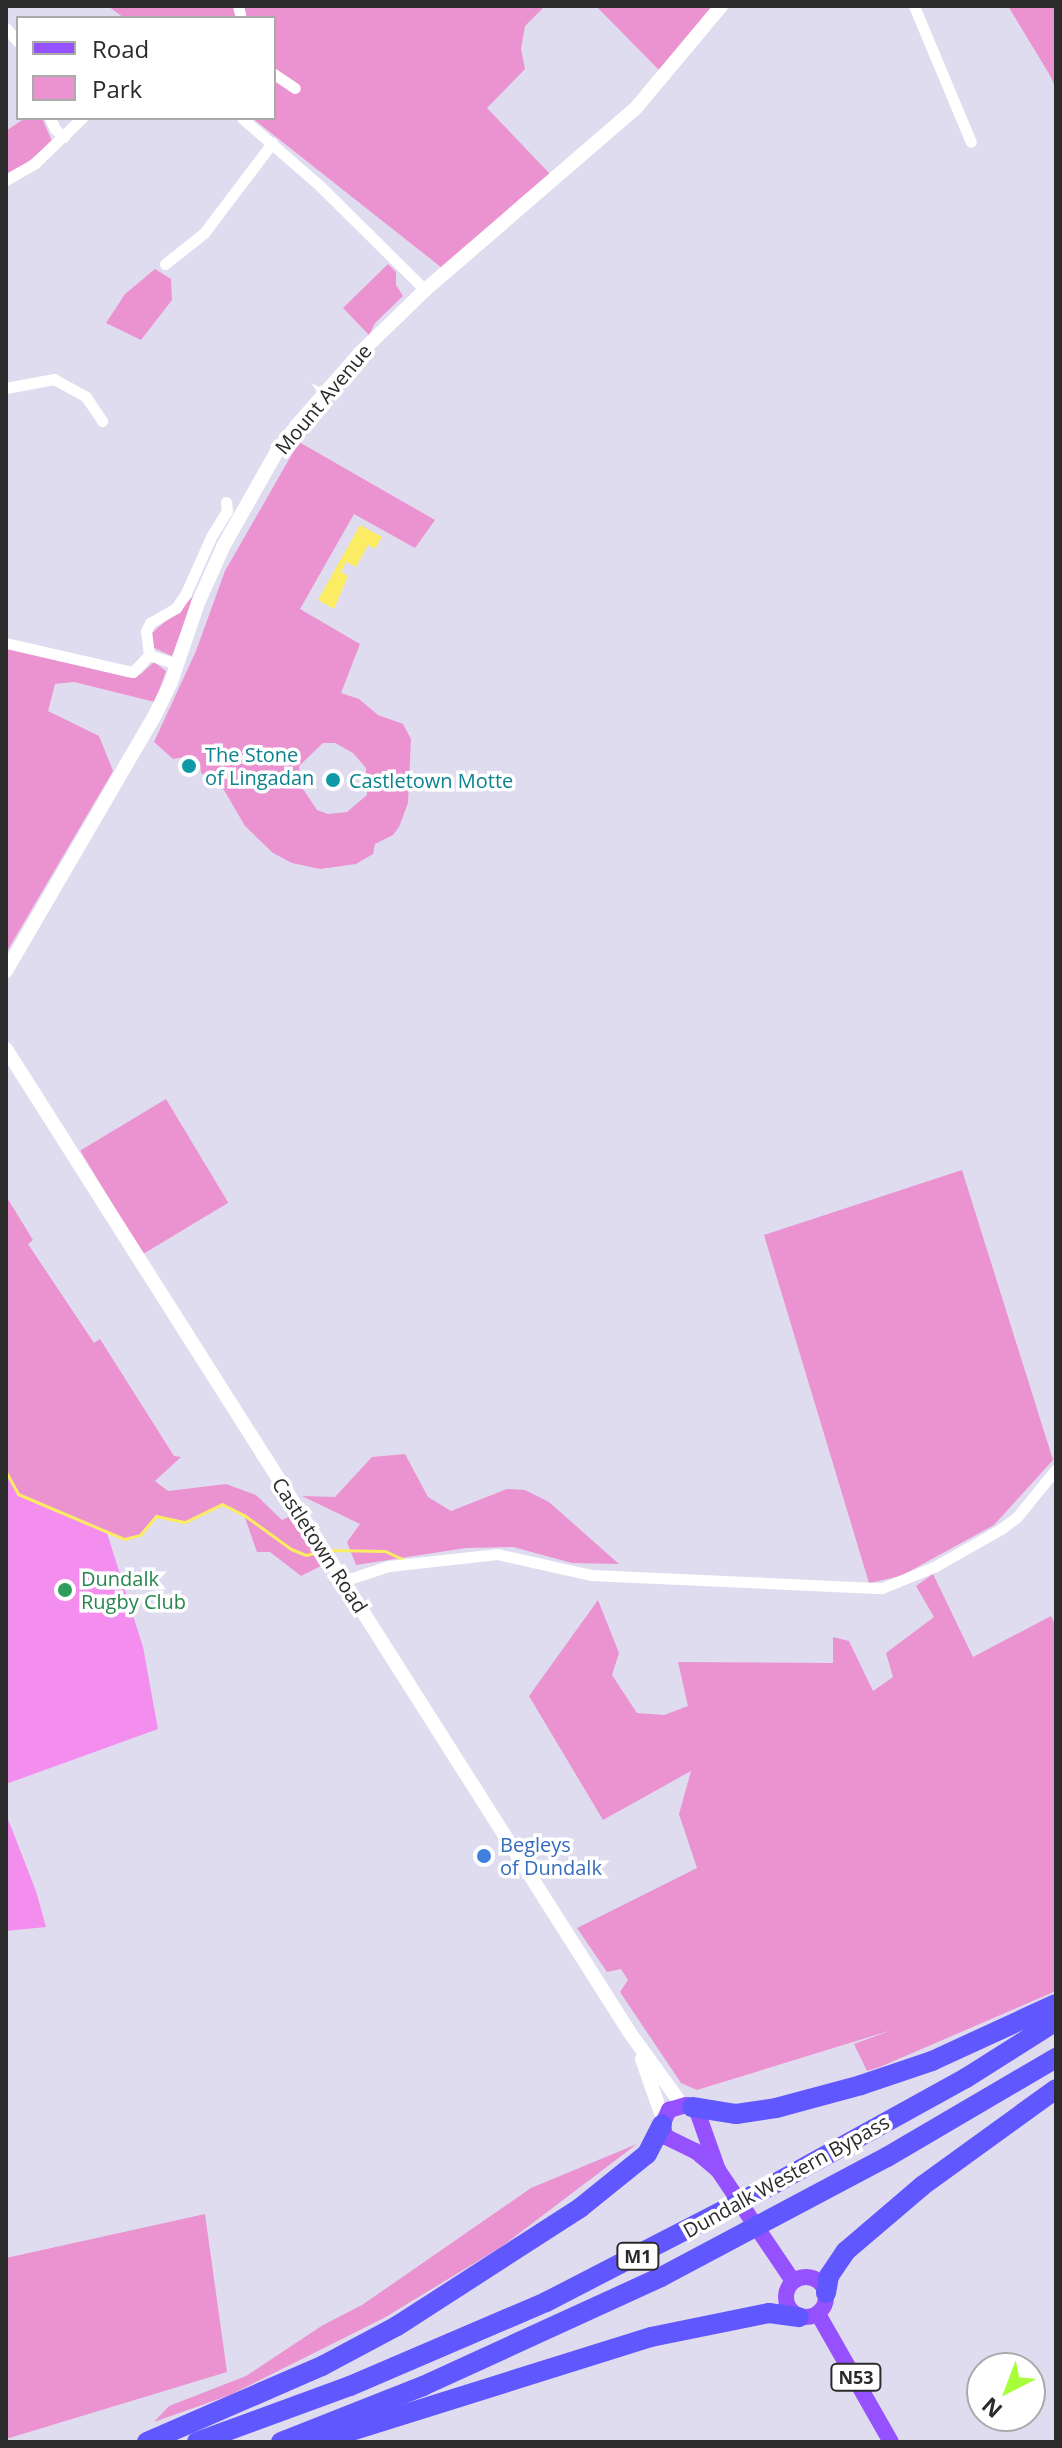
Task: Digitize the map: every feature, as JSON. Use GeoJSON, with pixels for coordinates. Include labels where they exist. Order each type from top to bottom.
{"type":"FeatureCollection","features":[{"type":"Feature","properties":{"kind":"highway"},"geometry":{"type":"LineString","coordinates":[[693,2111],[736,2114],[776,2108],[861,2085],[932,2061],[1056,2004]]}},
{"type":"Feature","properties":{"kind":"highway","name":"Dundalk Western Bypass"},"geometry":{"type":"LineString","coordinates":[[197,2442],[363,2381],[546,2302],[966,2078],[1056,2021]]}},
{"type":"Feature","properties":{"kind":"highway","name":"Dundalk Western Bypass"},"geometry":{"type":"LineString","coordinates":[[281,2442],[423,2386],[661,2277],[887,2157],[1056,2058]]}},
{"type":"Feature","properties":{"kind":"highway"},"geometry":{"type":"LineString","coordinates":[[826,2293],[829,2276],[846,2251],[922,2186],[1056,2089]]}},
{"type":"Feature","properties":{"kind":"highway"},"geometry":{"type":"LineString","coordinates":[[147,2442],[322,2366],[397,2326],[580,2208],[647,2154],[663,2122]]}},
{"type":"Feature","properties":{"kind":"highway"},"geometry":{"type":"LineString","coordinates":[[316,2442],[651,2337],[769,2313],[809,2315]]}},
{"type":"Feature","properties":{"kind":"main road","name":"Mount Avenue"},"geometry":{"type":"LineString","coordinates":[[6,971],[156,713],[211,571],[276,453],[327,388],[425,290],[635,109],[721,6]]}},
{"type":"Feature","properties":{"kind":"main road","name":"Castletown Road"},"geometry":{"type":"LineString","coordinates":[[6,1049],[635,2040],[693,2111]]}},
{"type":"Feature","properties":{"kind":"main road","name":"Castletown Road"},"geometry":{"type":"LineString","coordinates":[[635,2040],[663,2122]]}},
{"type":"Feature","properties":{"kind":"main road"},"geometry":{"type":"LineString","coordinates":[[663,2122],[669,2110],[693,2111],[696,2141],[680,2145]]}},
{"type":"Feature","properties":{"kind":"main road","name":"N53"},"geometry":{"type":"LineString","coordinates":[[693,2111],[718,2170],[793,2281],[785,2298],[789,2310],[809,2315],[891,2442]]}},
{"type":"Feature","properties":{"kind":"main road","name":"N53"},"geometry":{"type":"LineString","coordinates":[[663,2122],[666,2137],[695,2151],[718,2170]]}},
{"type":"Feature","properties":{"kind":"main road"},"geometry":{"type":"LineString","coordinates":[[793,2281],[813,2278],[826,2293],[825,2305],[809,2315]]}},
{"type":"Feature","properties":{"kind":"street"},"geometry":{"type":"LineString","coordinates":[[914,6],[971,142]]}},
{"type":"Feature","properties":{"kind":"street"},"geometry":{"type":"LineString","coordinates":[[276,78],[295,88]]}},
{"type":"Feature","properties":{"kind":"street"},"geometry":{"type":"LineString","coordinates":[[51,120],[64,137]]}},
{"type":"Feature","properties":{"kind":"street"},"geometry":{"type":"LineString","coordinates":[[6,180],[35,163],[80,120]]}},
{"type":"Feature","properties":{"kind":"street"},"geometry":{"type":"LineString","coordinates":[[244,120],[425,290]]}},
{"type":"Feature","properties":{"kind":"street"},"geometry":{"type":"LineString","coordinates":[[165,264],[209,227],[272,143]]}},
{"type":"Feature","properties":{"kind":"street"},"geometry":{"type":"LineString","coordinates":[[6,388],[54,379],[86,397],[102,421]]}},
{"type":"Feature","properties":{"kind":"street"},"geometry":{"type":"LineString","coordinates":[[149,655],[146,631],[150,623],[176,608],[186,593],[212,535],[227,511],[226,502]]}},
{"type":"Feature","properties":{"kind":"street"},"geometry":{"type":"LineString","coordinates":[[6,643],[117,671],[133,672],[149,655]]}},
{"type":"Feature","properties":{"kind":"street"},"geometry":{"type":"LineString","coordinates":[[149,655],[177,664]]}},
{"type":"Feature","properties":{"kind":"street"},"geometry":{"type":"LineString","coordinates":[[343,1581],[389,1566],[497,1554],[591,1575],[882,1588],[934,1567],[1001,1529],[1017,1517],[1056,1469]]}},
{"type":"Feature","properties":{"kind":"green space"},"geometry":{"type":"Polygon","coordinates":[[[108,6],[545,6],[525,26],[521,49],[525,69],[487,108],[550,174],[442,268],[255,120],[276,120],[276,16],[121,16],[108,6]]]}},
{"type":"Feature","properties":{"kind":"green space"},"geometry":{"type":"Polygon","coordinates":[[[596,6],[713,6],[659,70],[596,6]]]}},
{"type":"Feature","properties":{"kind":"green space"},"geometry":{"type":"Polygon","coordinates":[[[1008,6],[1056,6],[1056,90],[1051,77],[1008,6]]]}},
{"type":"Feature","properties":{"kind":"green space"},"geometry":{"type":"Polygon","coordinates":[[[22,120],[43,120],[52,141],[28,162],[6,174],[6,131],[22,120]]]}},
{"type":"Feature","properties":{"kind":"green space"},"geometry":{"type":"Polygon","coordinates":[[[388,264],[396,272],[396,285],[403,296],[375,323],[369,335],[343,308],[388,264]]]}},
{"type":"Feature","properties":{"kind":"green space"},"geometry":{"type":"Polygon","coordinates":[[[155,269],[171,279],[172,300],[141,340],[106,323],[125,294],[155,269]]]}},
{"type":"Feature","properties":{"kind":"green space"},"geometry":{"type":"Polygon","coordinates":[[[299,442],[435,520],[415,548],[354,514],[300,609],[360,644],[341,693],[359,699],[378,715],[403,724],[411,739],[408,803],[399,827],[393,835],[375,844],[373,854],[356,864],[320,869],[292,863],[273,853],[245,826],[224,790],[201,773],[200,762],[192,756],[173,759],[154,742],[196,651],[225,571],[299,442]],[[323,743],[299,766],[301,786],[317,810],[328,814],[347,812],[367,795],[366,768],[353,753],[335,743],[323,743]]]}},
{"type":"Feature","properties":{"kind":"green space"},"geometry":{"type":"Polygon","coordinates":[[[195,595],[172,656],[154,648],[151,634],[195,595]]]}},
{"type":"Feature","properties":{"kind":"green space"},"geometry":{"type":"Polygon","coordinates":[[[6,648],[127,677],[141,674],[154,662],[166,671],[155,702],[74,682],[55,684],[48,711],[99,736],[113,771],[6,953],[6,648]]]}},
{"type":"Feature","properties":{"kind":"green space"},"geometry":{"type":"Polygon","coordinates":[[[166,1099],[228,1203],[143,1254],[80,1151],[166,1099]]]}},
{"type":"Feature","properties":{"kind":"green space"},"geometry":{"type":"Polygon","coordinates":[[[962,1170],[1053,1460],[994,1525],[901,1576],[869,1583],[764,1235],[962,1170]]]}},
{"type":"Feature","properties":{"kind":"green space"},"geometry":{"type":"Polygon","coordinates":[[[6,1196],[33,1240],[28,1244],[94,1343],[100,1339],[174,1456],[181,1457],[155,1481],[168,1491],[226,1484],[256,1495],[282,1520],[293,1515],[325,1564],[301,1576],[270,1552],[257,1552],[244,1515],[222,1505],[185,1522],[156,1516],[140,1535],[124,1539],[18,1494],[6,1472],[6,1196]]]}},
{"type":"Feature","properties":{"kind":"green space"},"geometry":{"type":"Polygon","coordinates":[[[405,1454],[428,1497],[451,1511],[507,1489],[525,1490],[549,1502],[619,1564],[572,1563],[513,1547],[466,1548],[356,1565],[347,1542],[360,1524],[302,1496],[335,1497],[372,1457],[405,1454]]]}},
{"type":"Feature","properties":{"kind":"green space"},"geometry":{"type":"Polygon","coordinates":[[[933,1574],[973,1657],[1051,1616],[1056,1626],[1056,1991],[867,2071],[854,2044],[892,2030],[697,2090],[681,2083],[620,1992],[628,1980],[621,1969],[607,1972],[577,1928],[697,1868],[679,1814],[691,1771],[603,1820],[529,1696],[598,1600],[619,1653],[612,1675],[637,1713],[664,1715],[688,1706],[678,1662],[833,1663],[833,1637],[849,1641],[873,1691],[893,1677],[886,1653],[934,1617],[916,1586],[933,1574]]]}},
{"type":"Feature","properties":{"kind":"green space"},"geometry":{"type":"Polygon","coordinates":[[[637,2144],[501,2247],[384,2318],[230,2395],[154,2422],[169,2406],[246,2376],[323,2325],[362,2305],[531,2188],[637,2144]]]}},
{"type":"Feature","properties":{"kind":"green space"},"geometry":{"type":"Polygon","coordinates":[[[205,2214],[227,2372],[6,2439],[6,2258],[205,2214]]]}},
{"type":"Feature","properties":{"kind":"shaded area"},"geometry":{"type":"Polygon","coordinates":[[[360,525],[382,537],[375,549],[368,545],[356,567],[346,562],[341,572],[348,576],[334,609],[318,600],[360,525]]]}},
{"type":"Feature","properties":{"kind":"shaded area","name":"Dundalk Rugby Club"},"geometry":{"type":"Polygon","coordinates":[[[6,1472],[18,1494],[107,1533],[143,1647],[158,1729],[6,1784],[6,1472]]]}},
{"type":"Feature","properties":{"kind":"shaded area"},"geometry":{"type":"Polygon","coordinates":[[[6,1814],[36,1891],[46,1927],[6,1931],[6,1814]]]}},
{"type":"Feature","properties":{"kind":"waterway"},"geometry":{"type":"LineString","coordinates":[[6,1472],[18,1494],[124,1539],[140,1535],[156,1516],[185,1522],[222,1504],[244,1515],[291,1549],[306,1555],[318,1552]]}},
{"type":"Feature","properties":{"kind":"waterway"},"geometry":{"type":"LineString","coordinates":[[330,1550],[385,1551],[404,1560]]}},
{"type":"Feature","properties":{"kind":"place","name":"The Stone of Lingadan"},"geometry":{"type":"Point","coordinates":[189,766]}},
{"type":"Feature","properties":{"kind":"place","name":"Castletown Motte"},"geometry":{"type":"Point","coordinates":[333,780]}},
{"type":"Feature","properties":{"kind":"place","name":"Dundalk Rugby Club"},"geometry":{"type":"Point","coordinates":[65,1590]}},
{"type":"Feature","properties":{"kind":"place","name":"Begleys of Dundalk"},"geometry":{"type":"Point","coordinates":[484,1856]}}]}
